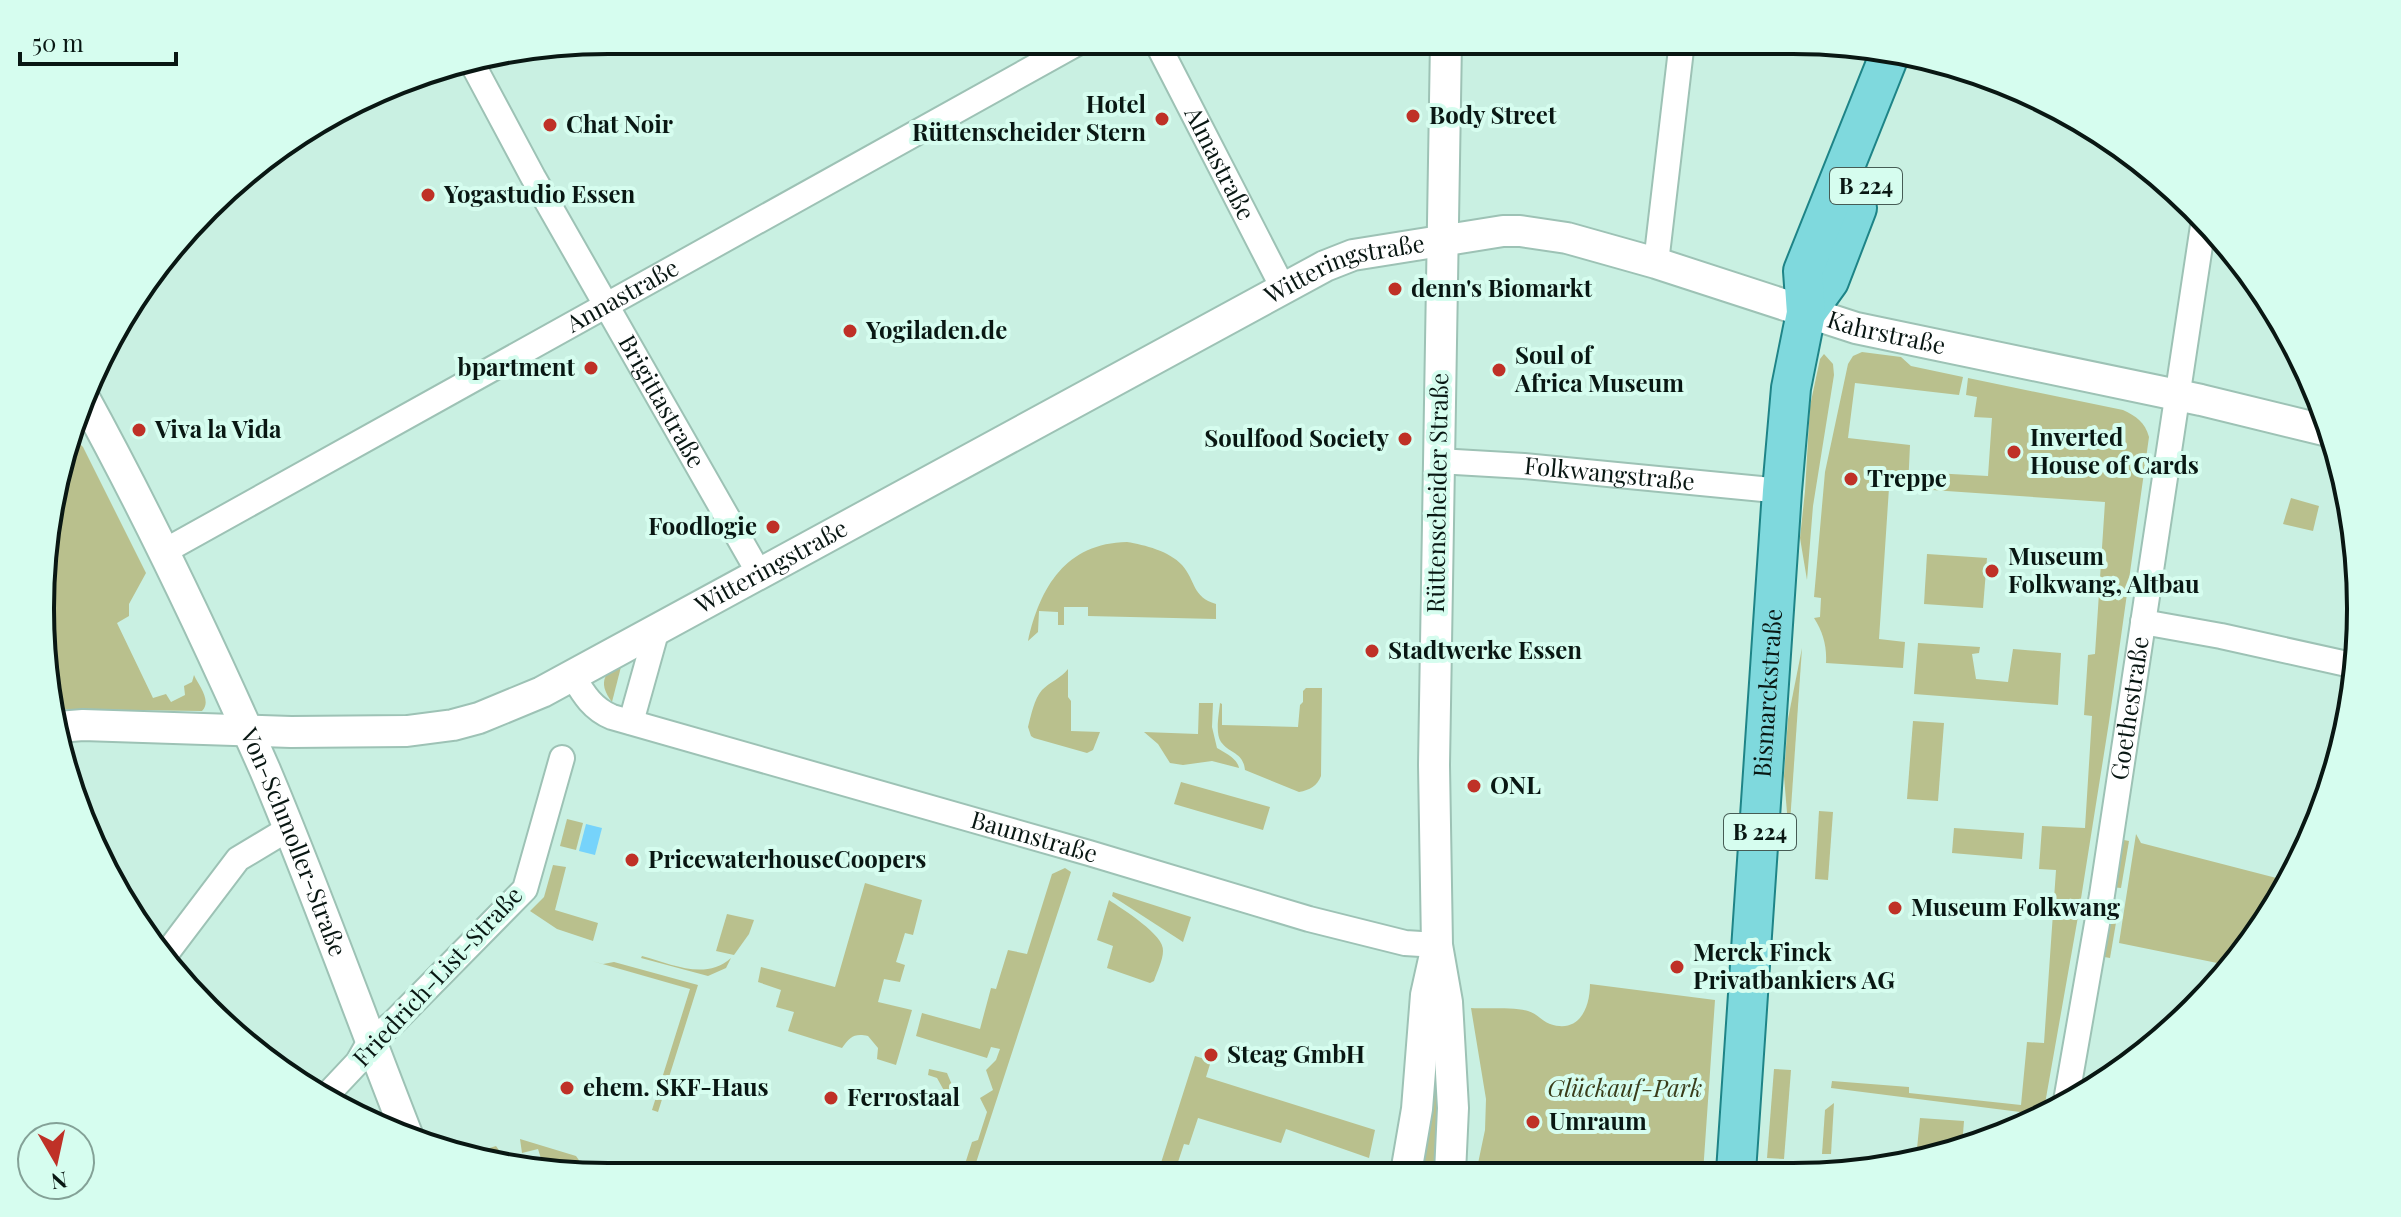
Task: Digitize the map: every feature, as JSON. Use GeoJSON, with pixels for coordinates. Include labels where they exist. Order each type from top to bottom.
{"type":"FeatureCollection","features":[{"type":"Feature","properties":{"kind":"main road","name":"B 224"},"geometry":{"type":"LineString","coordinates":[[1806,313],[1803,271],[1886,63]]}},
{"type":"Feature","properties":{"kind":"main road","name":"B 224"},"geometry":{"type":"LineString","coordinates":[[1806,313],[1829,281],[1912,67]]}},
{"type":"Feature","properties":{"kind":"main road","name":"Bismarckstraße"},"geometry":{"type":"LineString","coordinates":[[1737,1163],[1782,491],[1791,388],[1806,313]]}},
{"type":"Feature","properties":{"kind":"street","name":"Annastraße"},"geometry":{"type":"LineString","coordinates":[[163,552],[1058,54]]}},
{"type":"Feature","properties":{"kind":"street","name":"Almastraße"},"geometry":{"type":"LineString","coordinates":[[1163,54],[1283,288]]}},
{"type":"Feature","properties":{"kind":"street","name":"Rüttenscheider Straße"},"geometry":{"type":"LineString","coordinates":[[1446,54],[1434,765],[1437,945],[1447,1002],[1453,1108],[1450,1163]]}},
{"type":"Feature","properties":{"kind":"street"},"geometry":{"type":"LineString","coordinates":[[1656,263],[1680,54]]}},
{"type":"Feature","properties":{"kind":"street","name":"Brigittastraße"},"geometry":{"type":"LineString","coordinates":[[476,70],[533,177],[759,573]]}},
{"type":"Feature","properties":{"kind":"street","name":"Kahrstraße"},"geometry":{"type":"LineString","coordinates":[[1444,240],[1503,231],[1567,238],[1656,263],[1856,328],[2179,395],[2317,428]]}},
{"type":"Feature","properties":{"kind":"street","name":"Goethestraße"},"geometry":{"type":"LineString","coordinates":[[2068,1090],[2102,895],[2202,235]]}},
{"type":"Feature","properties":{"kind":"street","name":"Witteringstraße"},"geometry":{"type":"LineString","coordinates":[[67,726],[379,732],[453,725],[501,711],[1283,288],[1353,255],[1444,240]]}},
{"type":"Feature","properties":{"kind":"street","name":"Von-Schmoller-Straße"},"geometry":{"type":"LineString","coordinates":[[90,410],[163,552],[247,730],[403,1124]]}},
{"type":"Feature","properties":{"kind":"street","name":"Folkwangstraße"},"geometry":{"type":"LineString","coordinates":[[1438,461],[1524,466],[1782,491]]}},
{"type":"Feature","properties":{"kind":"street"},"geometry":{"type":"LineString","coordinates":[[2143,622],[2344,663]]}},
{"type":"Feature","properties":{"kind":"street"},"geometry":{"type":"LineString","coordinates":[[631,722],[657,629]]}},
{"type":"Feature","properties":{"kind":"street","name":"Baumstraße"},"geometry":{"type":"LineString","coordinates":[[572,675],[583,694],[598,710],[612,717],[1309,919],[1405,943],[1437,945]]}},
{"type":"Feature","properties":{"kind":"street","name":"Friedrich-List-Straße"},"geometry":{"type":"LineString","coordinates":[[332,1090],[358,1062],[370,1041],[393,1023],[525,889],[562,758]]}},
{"type":"Feature","properties":{"kind":"street"},"geometry":{"type":"LineString","coordinates":[[171,948],[238,859],[288,829]]}},
{"type":"Feature","properties":{"kind":"street","name":"Rüttenscheider Straße"},"geometry":{"type":"LineString","coordinates":[[1408,1163],[1417,1109],[1426,995],[1437,945]]}},
{"type":"Feature","properties":{"kind":"green space"},"geometry":{"type":"Polygon","coordinates":[[[1862,352],[1901,357],[1911,366],[1963,377],[1959,395],[1855,383],[1848,438],[1910,445],[1908,488],[1889,488],[1879,639],[1905,642],[1903,668],[1826,663],[1824,639],[1814,618],[1820,617],[1821,598],[1814,597],[1825,472],[1848,364],[1853,356],[1862,352]]]}},
{"type":"Feature","properties":{"kind":"green space"},"geometry":{"type":"Polygon","coordinates":[[[1824,354],[1833,364],[1834,375],[1813,506],[1807,580],[1800,538],[1810,406],[1820,359],[1824,354]]]}},
{"type":"Feature","properties":{"kind":"green space"},"geometry":{"type":"Polygon","coordinates":[[[1968,378],[2123,410],[2139,420],[2149,437],[2109,722],[2045,1102],[2024,1113],[1831,1088],[1832,1081],[1909,1087],[1909,1093],[2021,1105],[2027,1042],[2044,1043],[2056,870],[2039,869],[2042,826],[2085,828],[2092,716],[2084,715],[2088,655],[2095,654],[2105,502],[1932,490],[1933,473],[1988,476],[1992,418],[1974,417],[1977,397],[1966,395],[1968,378]]]}},
{"type":"Feature","properties":{"kind":"green space"},"geometry":{"type":"Polygon","coordinates":[[[79,443],[146,573],[129,604],[129,616],[117,623],[153,698],[166,694],[171,702],[185,695],[184,686],[192,682],[194,675],[205,698],[202,711],[64,709],[55,645],[55,572],[65,500],[79,443]]]}},
{"type":"Feature","properties":{"kind":"green space"},"geometry":{"type":"Polygon","coordinates":[[[2291,498],[2319,506],[2313,531],[2283,524],[2291,498]]]}},
{"type":"Feature","properties":{"kind":"green space"},"geometry":{"type":"Polygon","coordinates":[[[1127,542],[1156,549],[1177,560],[1198,593],[1216,604],[1216,619],[1088,616],[1088,607],[1064,607],[1064,625],[1058,625],[1058,612],[1039,611],[1038,632],[1028,641],[1040,603],[1059,572],[1087,550],[1127,542]]]}},
{"type":"Feature","properties":{"kind":"green space"},"geometry":{"type":"Polygon","coordinates":[[[1927,554],[1987,558],[1983,608],[1924,604],[1927,554]]]}},
{"type":"Feature","properties":{"kind":"green space"},"geometry":{"type":"Polygon","coordinates":[[[1918,643],[1980,647],[1979,653],[1972,654],[1976,679],[2008,682],[2013,649],[2061,653],[2058,705],[1914,694],[1918,643]]]}},
{"type":"Feature","properties":{"kind":"green space"},"geometry":{"type":"Polygon","coordinates":[[[1802,648],[1789,837],[1784,776],[1788,719],[1802,648]]]}},
{"type":"Feature","properties":{"kind":"green space"},"geometry":{"type":"Polygon","coordinates":[[[623,659],[612,702],[607,695],[605,678],[623,659]]]}},
{"type":"Feature","properties":{"kind":"green space"},"geometry":{"type":"Polygon","coordinates":[[[1068,669],[1071,731],[1100,732],[1093,750],[1087,753],[1034,738],[1028,727],[1039,694],[1068,669]]]}},
{"type":"Feature","properties":{"kind":"green space"},"geometry":{"type":"Polygon","coordinates":[[[1306,688],[1322,688],[1321,776],[1313,787],[1299,792],[1245,770],[1239,756],[1221,742],[1218,723],[1220,703],[1222,725],[1298,727],[1300,705],[1306,688]]]}},
{"type":"Feature","properties":{"kind":"green space"},"geometry":{"type":"Polygon","coordinates":[[[1199,703],[1213,703],[1212,727],[1217,748],[1233,759],[1239,768],[1212,761],[1183,765],[1170,763],[1158,744],[1144,732],[1198,734],[1199,703]]]}},
{"type":"Feature","properties":{"kind":"green space"},"geometry":{"type":"Polygon","coordinates":[[[1913,721],[1944,723],[1938,801],[1907,799],[1913,721]]]}},
{"type":"Feature","properties":{"kind":"green space"},"geometry":{"type":"Polygon","coordinates":[[[1181,782],[1270,807],[1263,830],[1174,804],[1181,782]]]}},
{"type":"Feature","properties":{"kind":"green space"},"geometry":{"type":"Polygon","coordinates":[[[1819,811],[1833,812],[1828,880],[1815,879],[1819,811]]]}},
{"type":"Feature","properties":{"kind":"green space"},"geometry":{"type":"Polygon","coordinates":[[[567,819],[583,823],[576,850],[560,846],[567,819]]]}},
{"type":"Feature","properties":{"kind":"green space"},"geometry":{"type":"Polygon","coordinates":[[[1954,828],[2024,833],[2022,859],[1952,853],[1954,828]]]}},
{"type":"Feature","properties":{"kind":"green space"},"geometry":{"type":"Polygon","coordinates":[[[2136,834],[2141,843],[2277,878],[2254,917],[2218,963],[2119,943],[2136,834]]]}},
{"type":"Feature","properties":{"kind":"green space"},"geometry":{"type":"Polygon","coordinates":[[[2119,839],[2129,841],[2121,888],[2110,887],[2119,839]]]}},
{"type":"Feature","properties":{"kind":"green space"},"geometry":{"type":"Polygon","coordinates":[[[553,865],[566,867],[555,910],[598,923],[593,941],[557,929],[530,911],[544,897],[553,865]]]}},
{"type":"Feature","properties":{"kind":"green space"},"geometry":{"type":"Polygon","coordinates":[[[1065,868],[1071,872],[976,1163],[965,1163],[972,1142],[978,1140],[987,1112],[980,1098],[993,1090],[986,1070],[996,1060],[1000,1049],[991,1047],[987,1058],[916,1036],[922,1013],[980,1029],[991,988],[996,989],[1008,950],[1027,954],[1052,874],[1065,868]]]}},
{"type":"Feature","properties":{"kind":"green space"},"geometry":{"type":"Polygon","coordinates":[[[865,883],[922,900],[913,935],[905,933],[896,962],[905,965],[900,982],[884,979],[878,1002],[912,1010],[896,1065],[877,1059],[878,1048],[868,1036],[853,1037],[842,1048],[788,1031],[794,1012],[776,1007],[781,990],[758,982],[761,967],[835,987],[865,883]]]}},
{"type":"Feature","properties":{"kind":"green space"},"geometry":{"type":"Polygon","coordinates":[[[1113,892],[1191,917],[1183,942],[1112,896],[1113,892]]]}},
{"type":"Feature","properties":{"kind":"green space"},"geometry":{"type":"Polygon","coordinates":[[[1109,900],[1142,923],[1162,945],[1162,958],[1154,981],[1150,983],[1107,968],[1113,946],[1097,940],[1109,900]]]}},
{"type":"Feature","properties":{"kind":"green space"},"geometry":{"type":"Polygon","coordinates":[[[2107,903],[2119,905],[2110,958],[2099,956],[2107,903]]]}},
{"type":"Feature","properties":{"kind":"green space"},"geometry":{"type":"Polygon","coordinates":[[[727,914],[754,920],[749,934],[734,955],[716,951],[727,914]]]}},
{"type":"Feature","properties":{"kind":"green space"},"geometry":{"type":"Polygon","coordinates":[[[642,956],[699,970],[721,965],[731,958],[726,968],[708,976],[642,956]]]}},
{"type":"Feature","properties":{"kind":"green space"},"geometry":{"type":"Polygon","coordinates":[[[592,961],[603,964],[614,962],[698,985],[658,1112],[652,1110],[690,989],[592,961]]]}},
{"type":"Feature","properties":{"kind":"green space","name":"Glückauf-Park"},"geometry":{"type":"Polygon","coordinates":[[[1590,984],[1715,1000],[1704,1163],[1478,1163],[1485,1130],[1486,1099],[1471,1008],[1523,1010],[1560,1026],[1581,1017],[1588,1002],[1590,984]]]}},
{"type":"Feature","properties":{"kind":"green space"},"geometry":{"type":"Polygon","coordinates":[[[1432,1008],[1439,1054],[1439,1163],[1419,1163],[1432,1008]]]}},
{"type":"Feature","properties":{"kind":"green space"},"geometry":{"type":"Polygon","coordinates":[[[1195,1056],[1211,1061],[1206,1077],[1375,1130],[1369,1158],[1286,1129],[1281,1143],[1198,1118],[1189,1145],[1184,1144],[1178,1163],[1161,1163],[1195,1056]]]}},
{"type":"Feature","properties":{"kind":"green space"},"geometry":{"type":"Polygon","coordinates":[[[929,1069],[947,1073],[955,1092],[947,1096],[937,1078],[928,1075],[929,1069]]]}},
{"type":"Feature","properties":{"kind":"green space"},"geometry":{"type":"Polygon","coordinates":[[[1774,1069],[1791,1070],[1784,1159],[1767,1158],[1774,1069]]]}},
{"type":"Feature","properties":{"kind":"green space"},"geometry":{"type":"Polygon","coordinates":[[[1834,1103],[1831,1154],[1822,1154],[1825,1110],[1834,1103]]]}},
{"type":"Feature","properties":{"kind":"green space"},"geometry":{"type":"Polygon","coordinates":[[[1920,1118],[1964,1121],[1963,1136],[1917,1148],[1920,1118]]]}},
{"type":"Feature","properties":{"kind":"green space"},"geometry":{"type":"Polygon","coordinates":[[[520,1139],[576,1156],[580,1162],[541,1159],[538,1149],[522,1153],[520,1139]]]}},
{"type":"Feature","properties":{"kind":"water"},"geometry":{"type":"Polygon","coordinates":[[[586,824],[602,828],[595,855],[579,851],[586,824]]]}},
{"type":"Feature","properties":{"kind":"place","name":"Body Street"},"geometry":{"type":"Point","coordinates":[1413,116]}},
{"type":"Feature","properties":{"kind":"place","name":"Hotel Rüttenscheider Stern"},"geometry":{"type":"Point","coordinates":[1162,119]}},
{"type":"Feature","properties":{"kind":"place","name":"Chat Noir"},"geometry":{"type":"Point","coordinates":[550,125]}},
{"type":"Feature","properties":{"kind":"place","name":"Yogastudio Essen"},"geometry":{"type":"Point","coordinates":[428,195]}},
{"type":"Feature","properties":{"kind":"place","name":"denn's Biomarkt"},"geometry":{"type":"Point","coordinates":[1395,289]}},
{"type":"Feature","properties":{"kind":"place","name":"Yogiladen.de"},"geometry":{"type":"Point","coordinates":[850,331]}},
{"type":"Feature","properties":{"kind":"place","name":"bpartment"},"geometry":{"type":"Point","coordinates":[591,368]}},
{"type":"Feature","properties":{"kind":"place","name":"Soul of Africa Museum"},"geometry":{"type":"Point","coordinates":[1499,370]}},
{"type":"Feature","properties":{"kind":"place","name":"Viva la Vida"},"geometry":{"type":"Point","coordinates":[139,430]}},
{"type":"Feature","properties":{"kind":"place","name":"Soulfood Society"},"geometry":{"type":"Point","coordinates":[1405,439]}},
{"type":"Feature","properties":{"kind":"place","name":"Inverted House of Cards"},"geometry":{"type":"Point","coordinates":[2014,452]}},
{"type":"Feature","properties":{"kind":"place","name":"Treppe"},"geometry":{"type":"Point","coordinates":[1851,479]}},
{"type":"Feature","properties":{"kind":"place","name":"Foodlogie"},"geometry":{"type":"Point","coordinates":[773,527]}},
{"type":"Feature","properties":{"kind":"place","name":"Museum Folkwang, Altbau"},"geometry":{"type":"Point","coordinates":[1992,571]}},
{"type":"Feature","properties":{"kind":"place","name":"Stadtwerke Essen"},"geometry":{"type":"Point","coordinates":[1372,651]}},
{"type":"Feature","properties":{"kind":"place","name":"ONL"},"geometry":{"type":"Point","coordinates":[1474,786]}},
{"type":"Feature","properties":{"kind":"place","name":"PricewaterhouseCoopers"},"geometry":{"type":"Point","coordinates":[632,860]}},
{"type":"Feature","properties":{"kind":"place","name":"Museum Folkwang"},"geometry":{"type":"Point","coordinates":[1895,908]}},
{"type":"Feature","properties":{"kind":"place","name":"Merck Finck Privatbankiers AG"},"geometry":{"type":"Point","coordinates":[1677,967]}},
{"type":"Feature","properties":{"kind":"place","name":"Steag GmbH"},"geometry":{"type":"Point","coordinates":[1211,1055]}},
{"type":"Feature","properties":{"kind":"place","name":"ehem. SKF-Haus"},"geometry":{"type":"Point","coordinates":[567,1088]}},
{"type":"Feature","properties":{"kind":"place","name":"Ferrostaal"},"geometry":{"type":"Point","coordinates":[831,1098]}},
{"type":"Feature","properties":{"kind":"place","name":"Umraum"},"geometry":{"type":"Point","coordinates":[1533,1122]}}]}
